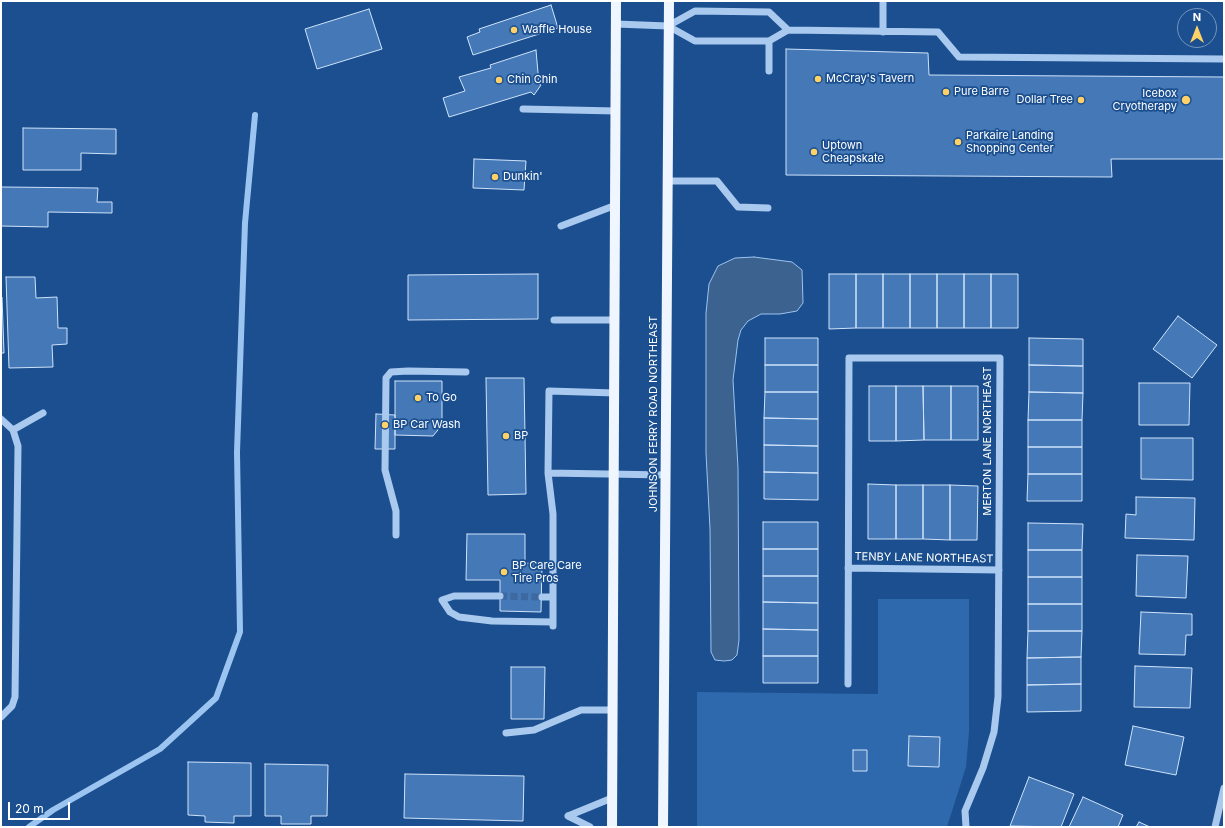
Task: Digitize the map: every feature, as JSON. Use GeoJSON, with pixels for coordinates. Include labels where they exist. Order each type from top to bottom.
{"type":"FeatureCollection","features":[{"type":"Feature","properties":{"kind":"main road"},"geometry":{"type":"LineString","coordinates":[[612,827],[615,475],[616,1]]}},
{"type":"Feature","properties":{"kind":"main road","name":"JOHNSON FERRY ROAD NORTHEAST"},"geometry":{"type":"LineString","coordinates":[[663,827],[668,1]]}},
{"type":"Feature","properties":{"kind":"street"},"geometry":{"type":"LineString","coordinates":[[883,1],[883,32]]}},
{"type":"Feature","properties":{"kind":"street"},"geometry":{"type":"LineString","coordinates":[[668,26],[695,11],[770,12],[788,30]]}},
{"type":"Feature","properties":{"kind":"street"},"geometry":{"type":"LineString","coordinates":[[616,24],[668,26],[695,41],[770,41],[788,30],[938,32],[959,57],[1224,59]]}},
{"type":"Feature","properties":{"kind":"street"},"geometry":{"type":"LineString","coordinates":[[769,71],[770,41]]}},
{"type":"Feature","properties":{"kind":"street"},"geometry":{"type":"LineString","coordinates":[[523,109],[616,111]]}},
{"type":"Feature","properties":{"kind":"street"},"geometry":{"type":"LineString","coordinates":[[668,181],[717,181],[738,207],[768,208]]}},
{"type":"Feature","properties":{"kind":"street"},"geometry":{"type":"LineString","coordinates":[[561,226],[616,205]]}},
{"type":"Feature","properties":{"kind":"street"},"geometry":{"type":"LineString","coordinates":[[554,320],[615,320]]}},
{"type":"Feature","properties":{"kind":"street","name":"MERTON LANE NORTHEAST"},"geometry":{"type":"LineString","coordinates":[[848,684],[849,358],[1000,358],[998,697],[994,732],[965,811],[966,827]]}},
{"type":"Feature","properties":{"kind":"street"},"geometry":{"type":"LineString","coordinates":[[396,535],[396,511],[385,470],[386,378],[391,372],[466,372]]}},
{"type":"Feature","properties":{"kind":"street"},"geometry":{"type":"LineString","coordinates":[[500,596],[454,596],[442,600],[450,612],[459,617],[553,624],[553,514],[548,473],[549,391],[615,394]]}},
{"type":"Feature","properties":{"kind":"street"},"geometry":{"type":"LineString","coordinates":[[13,430],[43,413]]}},
{"type":"Feature","properties":{"kind":"street"},"geometry":{"type":"LineString","coordinates":[[1,419],[13,430],[18,446],[15,696],[12,706],[1,717]]}},
{"type":"Feature","properties":{"kind":"street"},"geometry":{"type":"LineString","coordinates":[[548,473],[666,475]]}},
{"type":"Feature","properties":{"kind":"street","name":"TENBY LANE NORTHEAST"},"geometry":{"type":"LineString","coordinates":[[848,568],[999,570]]}},
{"type":"Feature","properties":{"kind":"street"},"geometry":{"type":"LineString","coordinates":[[542,597],[553,597]]}},
{"type":"Feature","properties":{"kind":"street"},"geometry":{"type":"LineString","coordinates":[[506,733],[534,730],[581,710],[613,710]]}},
{"type":"Feature","properties":{"kind":"street"},"geometry":{"type":"LineString","coordinates":[[1215,827],[1224,788]]}},
{"type":"Feature","properties":{"kind":"street"},"geometry":{"type":"LineString","coordinates":[[590,827],[568,816],[612,798]]}},
{"type":"Feature","properties":{"kind":"shaded area"},"geometry":{"type":"Polygon","coordinates":[[[754,257],[792,262],[802,270],[803,303],[797,311],[780,314],[761,314],[748,321],[741,330],[738,340],[733,380],[738,468],[739,640],[737,655],[732,660],[724,661],[715,660],[711,652],[710,529],[706,453],[706,313],[709,284],[718,266],[735,258],[754,257]]]}},
{"type":"Feature","properties":{"kind":"shaded area"},"geometry":{"type":"Polygon","coordinates":[[[878,599],[969,599],[969,732],[966,767],[947,827],[697,827],[697,692],[878,694],[878,599]]]}},
{"type":"Feature","properties":{"kind":"building","name":"Waffle House"},"geometry":{"type":"Polygon","coordinates":[[[551,5],[558,28],[473,55],[467,37],[480,32],[479,29],[551,5]]]}},
{"type":"Feature","properties":{"kind":"building"},"geometry":{"type":"Polygon","coordinates":[[[369,9],[382,49],[317,69],[305,29],[369,9]]]}},
{"type":"Feature","properties":{"kind":"building"},"geometry":{"type":"Polygon","coordinates":[[[786,49],[928,53],[929,75],[1224,77],[1224,159],[1111,159],[1112,177],[786,175],[786,49]]]}},
{"type":"Feature","properties":{"kind":"building","name":"Chin Chin"},"geometry":{"type":"Polygon","coordinates":[[[536,50],[539,84],[541,85],[534,95],[531,92],[449,117],[443,98],[465,91],[459,77],[491,68],[490,65],[536,50]]]}},
{"type":"Feature","properties":{"kind":"building"},"geometry":{"type":"Polygon","coordinates":[[[23,128],[116,129],[116,154],[81,153],[81,170],[23,170],[23,128]]]}},
{"type":"Feature","properties":{"kind":"building"},"geometry":{"type":"Polygon","coordinates":[[[474,159],[526,161],[524,190],[473,188],[474,159]]]}},
{"type":"Feature","properties":{"kind":"building"},"geometry":{"type":"Polygon","coordinates":[[[1,187],[98,188],[97,202],[112,202],[112,213],[48,212],[48,227],[1,226],[1,187]]]}},
{"type":"Feature","properties":{"kind":"building"},"geometry":{"type":"Polygon","coordinates":[[[538,274],[538,319],[408,320],[408,275],[538,274]]]}},
{"type":"Feature","properties":{"kind":"building"},"geometry":{"type":"Polygon","coordinates":[[[829,274],[856,274],[856,328],[829,329],[829,274]]]}},
{"type":"Feature","properties":{"kind":"building"},"geometry":{"type":"Polygon","coordinates":[[[856,274],[883,274],[883,328],[856,328],[856,274]]]}},
{"type":"Feature","properties":{"kind":"building"},"geometry":{"type":"Polygon","coordinates":[[[883,274],[910,274],[910,328],[883,328],[883,274]]]}},
{"type":"Feature","properties":{"kind":"building"},"geometry":{"type":"Polygon","coordinates":[[[910,274],[937,274],[937,328],[910,328],[910,274]]]}},
{"type":"Feature","properties":{"kind":"building"},"geometry":{"type":"Polygon","coordinates":[[[937,274],[964,274],[964,328],[937,328],[937,274]]]}},
{"type":"Feature","properties":{"kind":"building"},"geometry":{"type":"Polygon","coordinates":[[[964,274],[991,274],[991,328],[964,328],[964,274]]]}},
{"type":"Feature","properties":{"kind":"building"},"geometry":{"type":"Polygon","coordinates":[[[991,274],[1018,274],[1018,328],[991,328],[991,274]]]}},
{"type":"Feature","properties":{"kind":"building"},"geometry":{"type":"Polygon","coordinates":[[[6,277],[35,277],[36,298],[57,297],[58,328],[67,328],[67,344],[52,345],[53,367],[9,368],[6,277]]]}},
{"type":"Feature","properties":{"kind":"building"},"geometry":{"type":"Polygon","coordinates":[[[2,297],[4,353],[1,353],[2,297]]]}},
{"type":"Feature","properties":{"kind":"building"},"geometry":{"type":"Polygon","coordinates":[[[1178,316],[1217,345],[1192,378],[1153,349],[1178,316]]]}},
{"type":"Feature","properties":{"kind":"building"},"geometry":{"type":"Polygon","coordinates":[[[765,338],[818,338],[818,365],[765,365],[765,338]]]}},
{"type":"Feature","properties":{"kind":"building"},"geometry":{"type":"Polygon","coordinates":[[[1029,338],[1083,339],[1083,366],[1029,365],[1029,338]]]}},
{"type":"Feature","properties":{"kind":"building"},"geometry":{"type":"Polygon","coordinates":[[[765,365],[818,365],[818,392],[765,392],[765,365]]]}},
{"type":"Feature","properties":{"kind":"building"},"geometry":{"type":"Polygon","coordinates":[[[1029,365],[1083,366],[1083,393],[1029,392],[1029,365]]]}},
{"type":"Feature","properties":{"kind":"building","name":"BP"},"geometry":{"type":"Polygon","coordinates":[[[486,378],[524,378],[526,494],[488,495],[486,378]]]}},
{"type":"Feature","properties":{"kind":"building","name":"To Go"},"geometry":{"type":"Polygon","coordinates":[[[395,381],[442,381],[442,425],[433,436],[395,435],[395,381]]]}},
{"type":"Feature","properties":{"kind":"building"},"geometry":{"type":"Polygon","coordinates":[[[1139,383],[1190,383],[1189,425],[1139,425],[1139,383]]]}},
{"type":"Feature","properties":{"kind":"building"},"geometry":{"type":"Polygon","coordinates":[[[869,386],[896,386],[896,441],[869,441],[869,386]]]}},
{"type":"Feature","properties":{"kind":"building"},"geometry":{"type":"Polygon","coordinates":[[[896,386],[923,386],[924,440],[896,441],[896,386]]]}},
{"type":"Feature","properties":{"kind":"building"},"geometry":{"type":"Polygon","coordinates":[[[923,386],[951,386],[951,440],[924,440],[923,386]]]}},
{"type":"Feature","properties":{"kind":"building"},"geometry":{"type":"Polygon","coordinates":[[[951,386],[978,386],[978,440],[951,440],[951,386]]]}},
{"type":"Feature","properties":{"kind":"building"},"geometry":{"type":"Polygon","coordinates":[[[765,392],[818,392],[818,419],[764,418],[765,392]]]}},
{"type":"Feature","properties":{"kind":"building"},"geometry":{"type":"Polygon","coordinates":[[[1029,392],[1083,393],[1082,420],[1028,420],[1029,392]]]}},
{"type":"Feature","properties":{"kind":"building","name":"BP Car Wash"},"geometry":{"type":"Polygon","coordinates":[[[376,414],[395,415],[395,449],[375,449],[376,414]]]}},
{"type":"Feature","properties":{"kind":"building"},"geometry":{"type":"Polygon","coordinates":[[[764,418],[818,419],[818,446],[764,445],[764,418]]]}},
{"type":"Feature","properties":{"kind":"building"},"geometry":{"type":"Polygon","coordinates":[[[1028,420],[1082,420],[1082,447],[1028,447],[1028,420]]]}},
{"type":"Feature","properties":{"kind":"building"},"geometry":{"type":"Polygon","coordinates":[[[1141,438],[1193,438],[1193,480],[1141,479],[1141,438]]]}},
{"type":"Feature","properties":{"kind":"building"},"geometry":{"type":"Polygon","coordinates":[[[764,445],[818,446],[818,473],[764,472],[764,445]]]}},
{"type":"Feature","properties":{"kind":"building"},"geometry":{"type":"Polygon","coordinates":[[[1028,447],[1082,447],[1082,474],[1028,474],[1028,447]]]}},
{"type":"Feature","properties":{"kind":"building"},"geometry":{"type":"Polygon","coordinates":[[[764,472],[818,473],[818,500],[764,499],[764,472]]]}},
{"type":"Feature","properties":{"kind":"building"},"geometry":{"type":"Polygon","coordinates":[[[1028,474],[1082,474],[1082,501],[1027,501],[1028,474]]]}},
{"type":"Feature","properties":{"kind":"building"},"geometry":{"type":"Polygon","coordinates":[[[868,484],[896,485],[896,539],[868,539],[868,484]]]}},
{"type":"Feature","properties":{"kind":"building"},"geometry":{"type":"Polygon","coordinates":[[[896,485],[923,485],[923,539],[896,539],[896,485]]]}},
{"type":"Feature","properties":{"kind":"building"},"geometry":{"type":"Polygon","coordinates":[[[923,485],[950,485],[950,540],[923,539],[923,485]]]}},
{"type":"Feature","properties":{"kind":"building"},"geometry":{"type":"Polygon","coordinates":[[[950,485],[978,486],[977,540],[950,540],[950,485]]]}},
{"type":"Feature","properties":{"kind":"building"},"geometry":{"type":"Polygon","coordinates":[[[1136,497],[1195,498],[1194,540],[1125,538],[1126,514],[1136,515],[1136,497]]]}},
{"type":"Feature","properties":{"kind":"building"},"geometry":{"type":"Polygon","coordinates":[[[763,522],[818,522],[818,549],[763,549],[763,522]]]}},
{"type":"Feature","properties":{"kind":"building"},"geometry":{"type":"Polygon","coordinates":[[[1028,523],[1083,524],[1082,550],[1028,550],[1028,523]]]}},
{"type":"Feature","properties":{"kind":"building","name":"BP Care Care Tire Pros"},"geometry":{"type":"Polygon","coordinates":[[[467,534],[525,534],[525,563],[542,564],[541,612],[500,611],[500,580],[466,580],[467,534]]]}},
{"type":"Feature","properties":{"kind":"building"},"geometry":{"type":"Polygon","coordinates":[[[763,549],[818,549],[818,576],[763,576],[763,549]]]}},
{"type":"Feature","properties":{"kind":"building"},"geometry":{"type":"Polygon","coordinates":[[[1028,550],[1082,550],[1082,577],[1028,577],[1028,550]]]}},
{"type":"Feature","properties":{"kind":"building"},"geometry":{"type":"Polygon","coordinates":[[[1137,555],[1188,556],[1186,598],[1136,596],[1137,555]]]}},
{"type":"Feature","properties":{"kind":"building"},"geometry":{"type":"Polygon","coordinates":[[[763,576],[818,576],[818,603],[763,602],[763,576]]]}},
{"type":"Feature","properties":{"kind":"building"},"geometry":{"type":"Polygon","coordinates":[[[1028,577],[1082,577],[1082,604],[1028,604],[1028,577]]]}},
{"type":"Feature","properties":{"kind":"building"},"geometry":{"type":"Polygon","coordinates":[[[763,602],[818,603],[818,630],[763,629],[763,602]]]}},
{"type":"Feature","properties":{"kind":"building"},"geometry":{"type":"Polygon","coordinates":[[[1028,604],[1082,604],[1082,631],[1028,631],[1028,604]]]}},
{"type":"Feature","properties":{"kind":"building"},"geometry":{"type":"Polygon","coordinates":[[[1141,612],[1192,614],[1192,635],[1186,635],[1185,655],[1139,654],[1141,612]]]}},
{"type":"Feature","properties":{"kind":"building"},"geometry":{"type":"Polygon","coordinates":[[[763,629],[818,630],[818,656],[763,656],[763,629]]]}},
{"type":"Feature","properties":{"kind":"building"},"geometry":{"type":"Polygon","coordinates":[[[1028,631],[1082,631],[1081,657],[1027,658],[1028,631]]]}},
{"type":"Feature","properties":{"kind":"building"},"geometry":{"type":"Polygon","coordinates":[[[763,656],[818,656],[818,683],[763,683],[763,656]]]}},
{"type":"Feature","properties":{"kind":"building"},"geometry":{"type":"Polygon","coordinates":[[[1081,657],[1081,684],[1027,685],[1027,658],[1081,657]]]}},
{"type":"Feature","properties":{"kind":"building"},"geometry":{"type":"Polygon","coordinates":[[[1135,666],[1192,668],[1190,708],[1134,707],[1135,666]]]}},
{"type":"Feature","properties":{"kind":"building"},"geometry":{"type":"Polygon","coordinates":[[[511,667],[545,667],[544,719],[511,719],[511,667]]]}},
{"type":"Feature","properties":{"kind":"building"},"geometry":{"type":"Polygon","coordinates":[[[1081,684],[1081,711],[1027,712],[1027,685],[1081,684]]]}},
{"type":"Feature","properties":{"kind":"building"},"geometry":{"type":"Polygon","coordinates":[[[1133,726],[1184,737],[1176,775],[1125,765],[1133,726]]]}},
{"type":"Feature","properties":{"kind":"building"},"geometry":{"type":"Polygon","coordinates":[[[909,736],[940,737],[939,767],[908,766],[909,736]]]}},
{"type":"Feature","properties":{"kind":"building"},"geometry":{"type":"Polygon","coordinates":[[[853,750],[867,750],[867,771],[853,771],[853,750]]]}},
{"type":"Feature","properties":{"kind":"building"},"geometry":{"type":"Polygon","coordinates":[[[188,762],[251,763],[251,816],[234,816],[234,823],[205,822],[205,816],[188,815],[188,762]]]}},
{"type":"Feature","properties":{"kind":"building"},"geometry":{"type":"Polygon","coordinates":[[[265,764],[328,765],[327,816],[311,816],[311,824],[281,824],[281,816],[265,816],[265,764]]]}},
{"type":"Feature","properties":{"kind":"building"},"geometry":{"type":"Polygon","coordinates":[[[405,774],[524,776],[523,821],[404,818],[405,774]]]}},
{"type":"Feature","properties":{"kind":"building"},"geometry":{"type":"Polygon","coordinates":[[[1029,777],[1074,794],[1061,827],[1010,826],[1029,777]]]}},
{"type":"Feature","properties":{"kind":"building"},"geometry":{"type":"Polygon","coordinates":[[[1083,797],[1123,815],[1118,827],[1069,827],[1083,797]]]}},
{"type":"Feature","properties":{"kind":"building"},"geometry":{"type":"Polygon","coordinates":[[[1139,822],[1150,827],[1136,827],[1139,822]]]}},
{"type":"Feature","properties":{"kind":"waterway"},"geometry":{"type":"LineString","coordinates":[[29,827],[53,810],[160,749],[216,698],[240,632],[237,452],[245,223],[255,115]]}},
{"type":"Feature","properties":{"kind":"tunnel"},"geometry":{"type":"LineString","coordinates":[[500,596],[542,597]]}},
{"type":"Feature","properties":{"kind":"place","name":"Waffle House"},"geometry":{"type":"Point","coordinates":[514,30]}},
{"type":"Feature","properties":{"kind":"place","name":"McCray's Tavern"},"geometry":{"type":"Point","coordinates":[818,79]}},
{"type":"Feature","properties":{"kind":"place","name":"Chin Chin"},"geometry":{"type":"Point","coordinates":[499,80]}},
{"type":"Feature","properties":{"kind":"place","name":"Pure Barre"},"geometry":{"type":"Point","coordinates":[946,92]}},
{"type":"Feature","properties":{"kind":"place","name":"Dollar Tree"},"geometry":{"type":"Point","coordinates":[1081,100]}},
{"type":"Feature","properties":{"kind":"place","name":"Icebox Cryotherapy"},"geometry":{"type":"Point","coordinates":[1186,100]}},
{"type":"Feature","properties":{"kind":"place","name":"Parkaire Landing Shopping Center"},"geometry":{"type":"Point","coordinates":[958,142]}},
{"type":"Feature","properties":{"kind":"place","name":"Uptown Cheapskate"},"geometry":{"type":"Point","coordinates":[814,152]}},
{"type":"Feature","properties":{"kind":"place","name":"Dunkin'"},"geometry":{"type":"Point","coordinates":[495,177]}},
{"type":"Feature","properties":{"kind":"place","name":"To Go"},"geometry":{"type":"Point","coordinates":[418,398]}},
{"type":"Feature","properties":{"kind":"place","name":"BP Car Wash"},"geometry":{"type":"Point","coordinates":[385,425]}},
{"type":"Feature","properties":{"kind":"place","name":"BP"},"geometry":{"type":"Point","coordinates":[506,436]}},
{"type":"Feature","properties":{"kind":"place","name":"BP Care Care Tire Pros"},"geometry":{"type":"Point","coordinates":[504,572]}}]}
